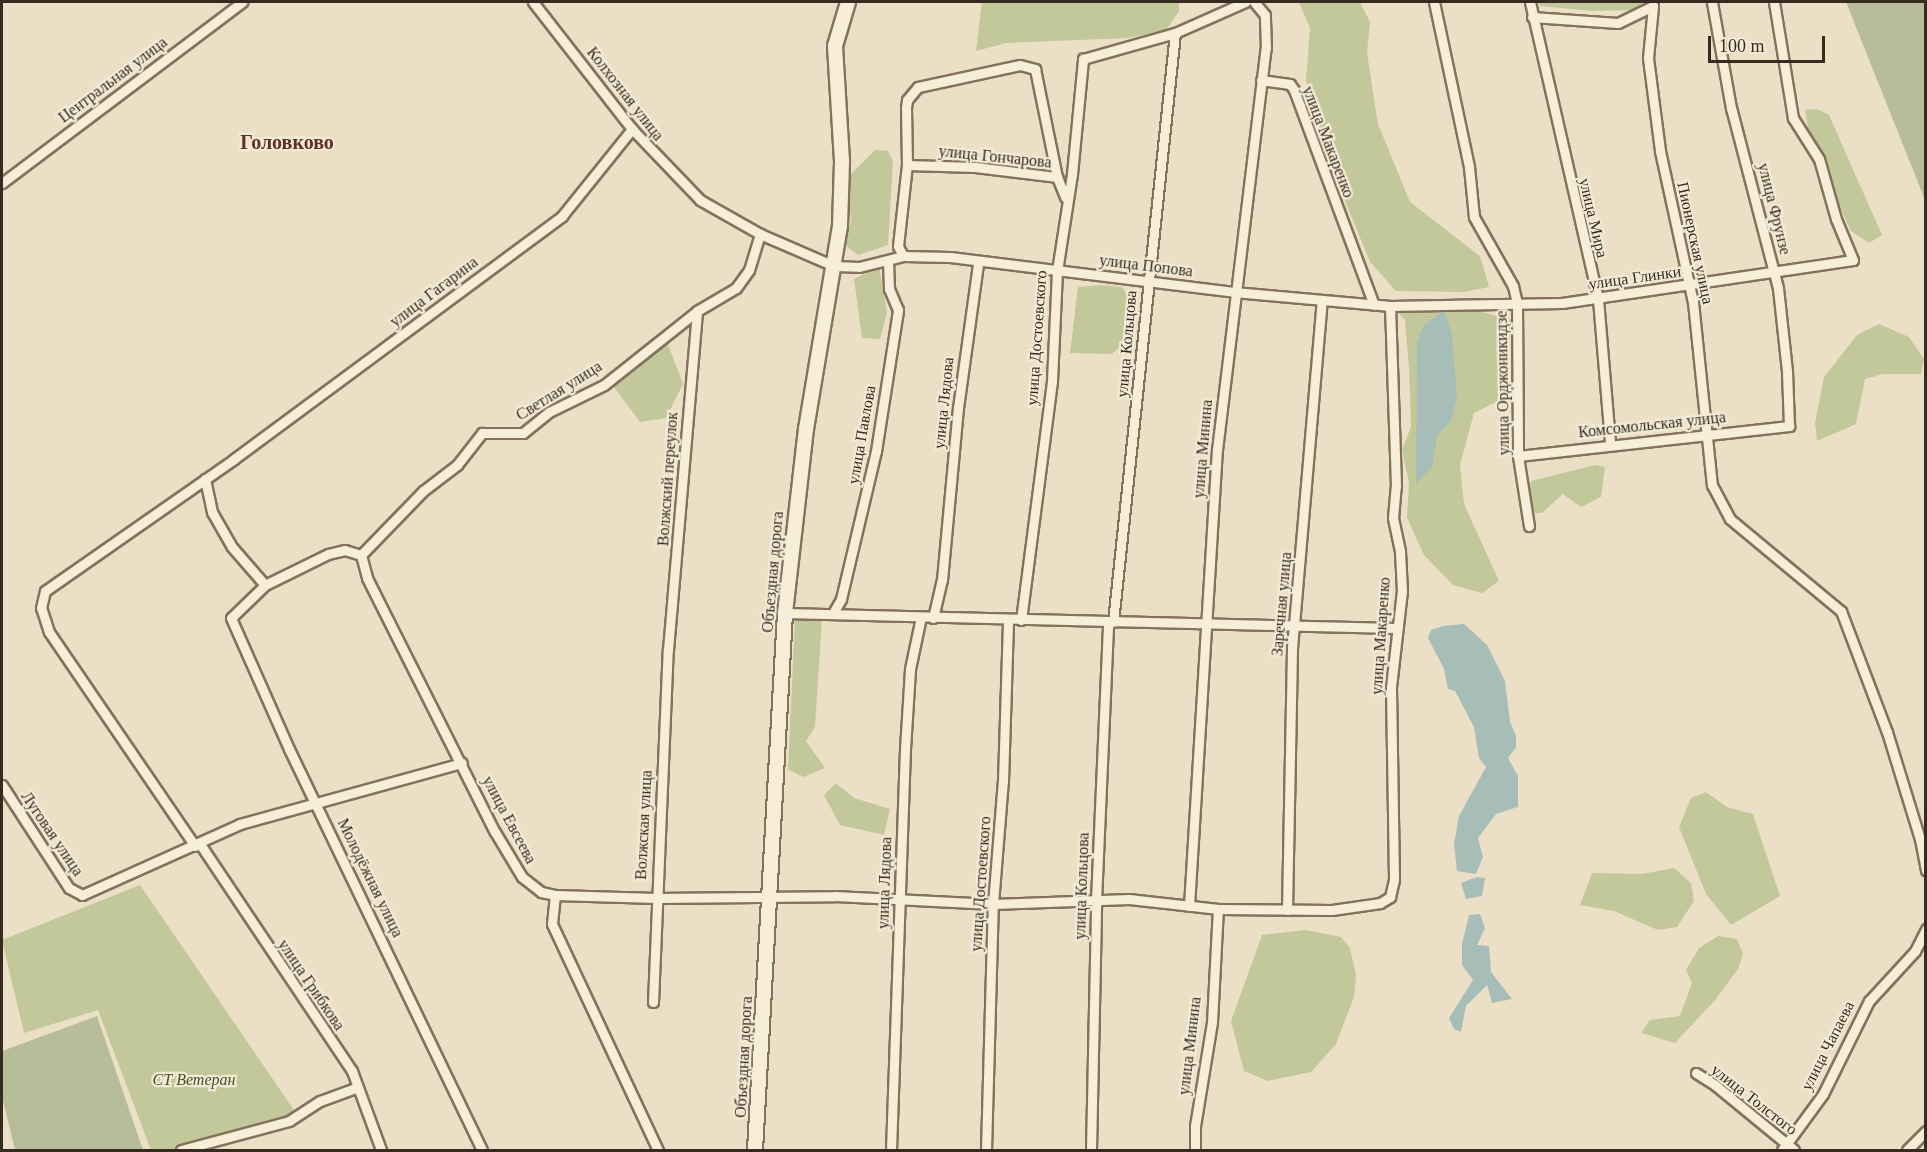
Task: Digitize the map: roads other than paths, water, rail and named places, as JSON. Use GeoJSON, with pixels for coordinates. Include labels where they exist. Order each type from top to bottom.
{"type":"FeatureCollection","features":[{"type":"Feature","properties":{"kind":"main road","name":"Объездная дорога"},"geometry":{"type":"LineString","coordinates":[[755,1150],[785,613],[804,439],[834,267],[842,186],[835,46],[848,2]]}},
{"type":"Feature","properties":{"kind":"street","name":"Центральная улица"},"geometry":{"type":"LineString","coordinates":[[2,183],[242,2]]}},
{"type":"Feature","properties":{"kind":"street","name":"Колхозная улица"},"geometry":{"type":"LineString","coordinates":[[533,2],[632,129],[700,200],[760,234],[834,267]]}},
{"type":"Feature","properties":{"kind":"street"},"geometry":{"type":"LineString","coordinates":[[1175,33],[1245,2]]}},
{"type":"Feature","properties":{"kind":"street","name":"улица Минина"},"geometry":{"type":"LineString","coordinates":[[1189,906],[1217,450],[1267,27],[1265,15],[1254,2]]}},
{"type":"Feature","properties":{"kind":"street","name":"улица Орджоникидзе"},"geometry":{"type":"LineString","coordinates":[[1434,2],[1470,167],[1474,217],[1513,286],[1517,304],[1518,456],[1529,526]]}},
{"type":"Feature","properties":{"kind":"street","name":"улица Мира"},"geometry":{"type":"LineString","coordinates":[[1530,2],[1598,299],[1610,443]]}},
{"type":"Feature","properties":{"kind":"street","name":"улица Фрунзе"},"geometry":{"type":"LineString","coordinates":[[1712,2],[1731,108],[1774,273],[1788,371],[1789,426]]}},
{"type":"Feature","properties":{"kind":"street","name":"улица Глинки"},"geometry":{"type":"LineString","coordinates":[[1456,305],[1598,299],[1853,260],[1836,219],[1819,159],[1793,118],[1774,2]]}},
{"type":"Feature","properties":{"kind":"street","name":"Пионерская улица"},"geometry":{"type":"LineString","coordinates":[[1532,17],[1618,23],[1653,6],[1649,70],[1660,151],[1690,286],[1704,435],[1712,485],[1730,519],[1841,611],[1887,732],[1920,839],[1926,870]]}},
{"type":"Feature","properties":{"kind":"street","name":"улица Достоевского"},"geometry":{"type":"LineString","coordinates":[[1021,620],[1052,381],[1057,271],[1065,198],[1072,174],[1083,58],[1175,33]]}},
{"type":"Feature","properties":{"kind":"street","name":"улица Кольцова"},"geometry":{"type":"LineString","coordinates":[[1091,1150],[1096,901],[1111,622],[1175,33]]}},
{"type":"Feature","properties":{"kind":"street"},"geometry":{"type":"LineString","coordinates":[[903,256],[898,246],[907,165],[907,100],[918,87],[1020,65],[1035,69],[1057,177]]}},
{"type":"Feature","properties":{"kind":"street","name":"улица Макаренко"},"geometry":{"type":"LineString","coordinates":[[1261,80],[1290,84],[1294,90],[1374,305]]}},
{"type":"Feature","properties":{"kind":"street","name":"улица Гагарина"},"geometry":{"type":"LineString","coordinates":[[49,632],[41,608],[45,591],[234,459],[562,216],[632,129]]}},
{"type":"Feature","properties":{"kind":"street","name":"улица Гончарова"},"geometry":{"type":"LineString","coordinates":[[907,165],[975,167],[1057,177],[1065,198]]}},
{"type":"Feature","properties":{"kind":"street","name":"Светлая улица"},"geometry":{"type":"LineString","coordinates":[[361,555],[423,491],[457,465],[482,433],[523,433],[549,412],[604,385],[697,311],[744,280],[760,234]]}},
{"type":"Feature","properties":{"kind":"street","name":"улица Попова"},"geometry":{"type":"LineString","coordinates":[[834,267],[859,267],[903,256],[950,257],[978,263],[1322,301],[1390,306],[1456,305]]}},
{"type":"Feature","properties":{"kind":"street","name":"улица Павлова"},"geometry":{"type":"LineString","coordinates":[[832,613],[841,599],[876,452],[897,310],[889,289],[888,261]]}},
{"type":"Feature","properties":{"kind":"street","name":"улица Лядова"},"geometry":{"type":"LineString","coordinates":[[933,618],[942,580],[958,408],[978,263]]}},
{"type":"Feature","properties":{"kind":"street","name":"Заречная улица"},"geometry":{"type":"LineString","coordinates":[[1287,910],[1292,648],[1296,627],[1322,301]]}},
{"type":"Feature","properties":{"kind":"street","name":"улица Макаренко"},"geometry":{"type":"LineString","coordinates":[[1287,910],[1360,907],[1390,897],[1394,879],[1391,738],[1396,628],[1402,591],[1400,551],[1393,518],[1396,486],[1390,306]]}},
{"type":"Feature","properties":{"kind":"street","name":"Волжский переулок"},"geometry":{"type":"LineString","coordinates":[[668,650],[697,311]]}},
{"type":"Feature","properties":{"kind":"street","name":"Комсомольская улица"},"geometry":{"type":"LineString","coordinates":[[1518,456],[1610,443],[1789,426]]}},
{"type":"Feature","properties":{"kind":"street"},"geometry":{"type":"LineString","coordinates":[[206,479],[212,512],[232,547],[265,585],[337,550],[361,555]]}},
{"type":"Feature","properties":{"kind":"street","name":"улица Евсеева"},"geometry":{"type":"LineString","coordinates":[[361,555],[367,578],[522,877],[541,892],[555,895]]}},
{"type":"Feature","properties":{"kind":"street","name":"Молодёжная улица"},"geometry":{"type":"LineString","coordinates":[[265,585],[231,618],[482,1150]]}},
{"type":"Feature","properties":{"kind":"street"},"geometry":{"type":"LineString","coordinates":[[785,613],[1396,628]]}},
{"type":"Feature","properties":{"kind":"street","name":"улица Лядова"},"geometry":{"type":"LineString","coordinates":[[891,1150],[898,900],[910,669],[921,617]]}},
{"type":"Feature","properties":{"kind":"street","name":"улица Достоевского"},"geometry":{"type":"LineString","coordinates":[[986,1150],[993,904],[1003,782],[1008,620]]}},
{"type":"Feature","properties":{"kind":"street","name":"улица Грибкова"},"geometry":{"type":"LineString","coordinates":[[49,632],[342,1056],[358,1087],[381,1150]]}},
{"type":"Feature","properties":{"kind":"street","name":"Волжская улица"},"geometry":{"type":"LineString","coordinates":[[653,1002],[668,650]]}},
{"type":"Feature","properties":{"kind":"street"},"geometry":{"type":"LineString","coordinates":[[197,845],[240,824],[316,801],[462,763]]}},
{"type":"Feature","properties":{"kind":"street","name":"Луговая улица"},"geometry":{"type":"LineString","coordinates":[[2,785],[69,888],[82,895],[197,845]]}},
{"type":"Feature","properties":{"kind":"street"},"geometry":{"type":"LineString","coordinates":[[658,1150],[552,924],[555,895],[656,898],[770,897],[993,904],[1129,899],[1218,909],[1287,910]]}},
{"type":"Feature","properties":{"kind":"street","name":"улица Минина"},"geometry":{"type":"LineString","coordinates":[[1195,1150],[1195,1126],[1212,1022],[1218,909]]}},
{"type":"Feature","properties":{"kind":"street","name":"улица Чапаева"},"geometry":{"type":"LineString","coordinates":[[1784,1147],[1823,1094],[1869,1001],[1915,951],[1926,929]]}},
{"type":"Feature","properties":{"kind":"street","name":"улица Толстого"},"geometry":{"type":"LineString","coordinates":[[1696,1073],[1715,1084],[1784,1147],[1794,1150]]}},
{"type":"Feature","properties":{"kind":"street"},"geometry":{"type":"LineString","coordinates":[[181,1150],[289,1121],[320,1101],[358,1087]]}},
{"type":"Feature","properties":{"kind":"street"},"geometry":{"type":"LineString","coordinates":[[1907,1150],[1926,1131]]}},
{"type":"Feature","properties":{"kind":"street"},"geometry":{"type":"LineString","coordinates":[[1914,1143],[1923,1150]]}},
{"type":"Feature","properties":{"kind":"water"},"geometry":{"type":"Polygon","coordinates":[[[1444,311],[1452,334],[1457,398],[1451,421],[1437,436],[1432,467],[1416,484],[1417,341],[1424,325],[1444,311]]]}},
{"type":"Feature","properties":{"kind":"water"},"geometry":{"type":"Polygon","coordinates":[[[1464,624],[1487,645],[1505,681],[1510,722],[1516,736],[1516,747],[1508,758],[1518,776],[1518,807],[1496,814],[1478,838],[1483,857],[1476,874],[1457,871],[1454,844],[1459,816],[1486,767],[1479,758],[1474,727],[1455,691],[1448,689],[1444,669],[1428,638],[1431,630],[1464,624]]]}},
{"type":"Feature","properties":{"kind":"water"},"geometry":{"type":"Polygon","coordinates":[[[1477,877],[1485,878],[1482,896],[1466,899],[1461,883],[1477,877]]]}},
{"type":"Feature","properties":{"kind":"water"},"geometry":{"type":"Polygon","coordinates":[[[1480,914],[1485,928],[1477,945],[1489,946],[1491,972],[1512,999],[1492,1003],[1487,985],[1466,1006],[1461,1032],[1454,1029],[1449,1018],[1473,980],[1462,965],[1462,944],[1469,915],[1480,914]]]}},
{"type":"Feature","properties":{"kind":"district","name":"Головково"},"geometry":{"type":"Point","coordinates":[287,142]}},
{"type":"Feature","properties":{"kind":"park label","name":"СТ Ветеран"},"geometry":{"type":"Point","coordinates":[194,1080]}}]}
